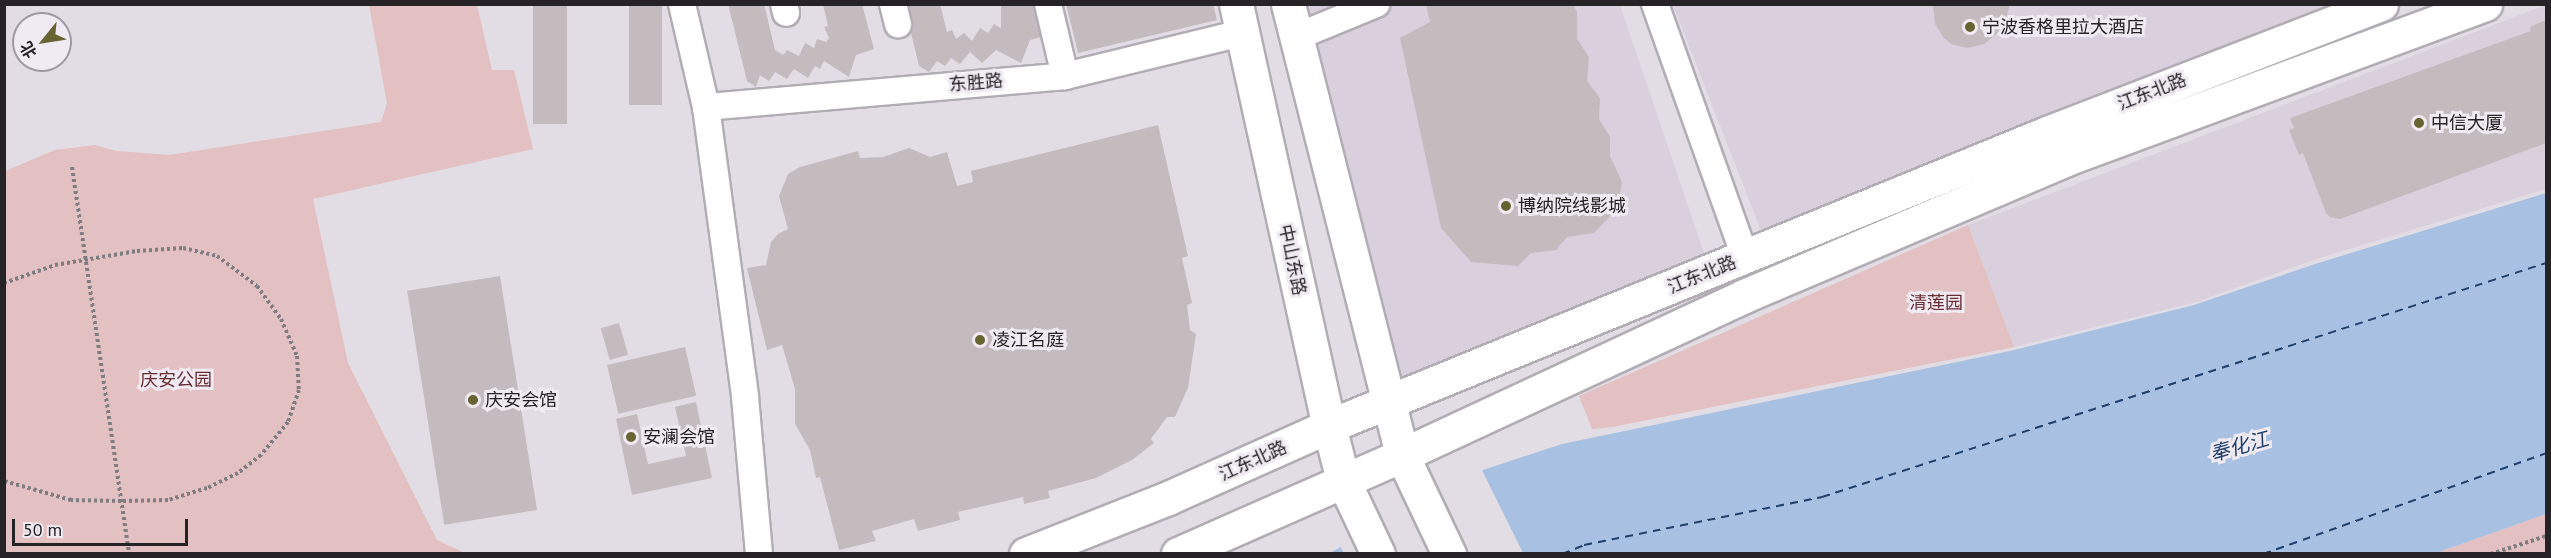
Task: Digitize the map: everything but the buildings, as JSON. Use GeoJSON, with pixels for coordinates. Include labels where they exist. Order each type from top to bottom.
{"type":"FeatureCollection","features":[{"type":"Feature","properties":{"kind":"main road","name":"江东北路"},"geometry":{"type":"LineString","coordinates":[[1026,554],[1168,498],[1329,426],[2047,133],[2380,4]]}},
{"type":"Feature","properties":{"kind":"main road","name":"江东北路"},"geometry":{"type":"LineString","coordinates":[[1178,554],[1343,480],[1409,469],[1744,296],[2066,159],[2485,4]]}},
{"type":"Feature","properties":{"kind":"main road"},"geometry":{"type":"LineString","coordinates":[[1294,14],[1388,403],[1409,469],[1449,554]]}},
{"type":"Feature","properties":{"kind":"main road","name":"中山东路"},"geometry":{"type":"LineString","coordinates":[[1239,19],[1343,480],[1378,554]]}},
{"type":"Feature","properties":{"kind":"street"},"geometry":{"type":"LineString","coordinates":[[682,4],[706,107],[745,397],[759,554]]}},
{"type":"Feature","properties":{"kind":"street"},"geometry":{"type":"LineString","coordinates":[[1048,4],[1065,76]]}},
{"type":"Feature","properties":{"kind":"street"},"geometry":{"type":"LineString","coordinates":[[1294,14],[1376,4]]}},
{"type":"Feature","properties":{"kind":"street"},"geometry":{"type":"LineString","coordinates":[[1655,4],[1745,256]]}},
{"type":"Feature","properties":{"kind":"street","name":"东胜路"},"geometry":{"type":"LineString","coordinates":[[706,107],[1065,76],[1239,19]]}},
{"type":"Feature","properties":{"kind":"path"},"geometry":{"type":"LineString","coordinates":[[72,167],[129,554]]}},
{"type":"Feature","properties":{"kind":"path"},"geometry":{"type":"LineString","coordinates":[[4,284],[55,265],[137,251],[183,248],[217,256],[257,286],[281,319],[297,356],[299,390],[288,422],[261,455],[238,473],[207,488],[168,500],[71,500],[4,481]]}},
{"type":"Feature","properties":{"kind":"path"},"geometry":{"type":"LineString","coordinates":[[2491,554],[2547,536]]}},
{"type":"Feature","properties":{"kind":"shaded area"},"geometry":{"type":"Polygon","coordinates":[[[1302,5],[1620,5],[1706,259],[1394,393],[1302,5]]]}},
{"type":"Feature","properties":{"kind":"shaded area"},"geometry":{"type":"Polygon","coordinates":[[[1673,5],[2351,5],[1762,233],[1673,5]]]}},
{"type":"Feature","properties":{"kind":"shaded area"},"geometry":{"type":"Polygon","coordinates":[[[2546,5],[2546,189],[2320,258],[2196,302],[2014,347],[1968,225],[2546,5]]]}},
{"type":"Feature","properties":{"kind":"green space","name":"庆安公园"},"geometry":{"type":"Polygon","coordinates":[[[369,5],[477,5],[492,70],[514,70],[533,149],[313,199],[348,363],[437,540],[465,553],[5,553],[5,171],[55,150],[95,145],[117,151],[169,155],[381,122],[387,103],[369,5]]]}},
{"type":"Feature","properties":{"kind":"green space","name":"清莲园"},"geometry":{"type":"Polygon","coordinates":[[[1968,225],[2014,347],[1612,427],[1592,429],[1579,396],[1968,225]]]}},
{"type":"Feature","properties":{"kind":"green space"},"geometry":{"type":"Polygon","coordinates":[[[2546,514],[2546,553],[2436,553],[2546,514]]]}},
{"type":"Feature","properties":{"kind":"water","name":"奉化江"},"geometry":{"type":"Polygon","coordinates":[[[2546,193],[2546,514],[2436,553],[1328,554],[1474,473],[1562,444],[2010,351],[2194,305],[2315,264],[2546,193]]]}},
{"type":"Feature","properties":{"kind":"pier"},"geometry":{"type":"Polygon","coordinates":[[[1481,468],[1523,553],[1344,554],[1339,544],[1481,468]]]}},
{"type":"Feature","properties":{"kind":"ferry route"},"geometry":{"type":"LineString","coordinates":[[1562,554],[1584,545],[1822,497],[2546,263]]}},
{"type":"Feature","properties":{"kind":"ferry route"},"geometry":{"type":"LineString","coordinates":[[2263,554],[2546,453]]}},
{"type":"Feature","properties":{"kind":"place","name":"宁波香格里拉大酒店"},"geometry":{"type":"Point","coordinates":[1970,27]}},
{"type":"Feature","properties":{"kind":"place","name":"中信大厦"},"geometry":{"type":"Point","coordinates":[2419,123]}},
{"type":"Feature","properties":{"kind":"place","name":"博纳院线影城"},"geometry":{"type":"Point","coordinates":[1506,206]}},
{"type":"Feature","properties":{"kind":"place","name":"凌江名庭"},"geometry":{"type":"Point","coordinates":[980,340]}},
{"type":"Feature","properties":{"kind":"place","name":"庆安会馆"},"geometry":{"type":"Point","coordinates":[473,400]}},
{"type":"Feature","properties":{"kind":"place","name":"安澜会馆"},"geometry":{"type":"Point","coordinates":[631,437]}}]}
